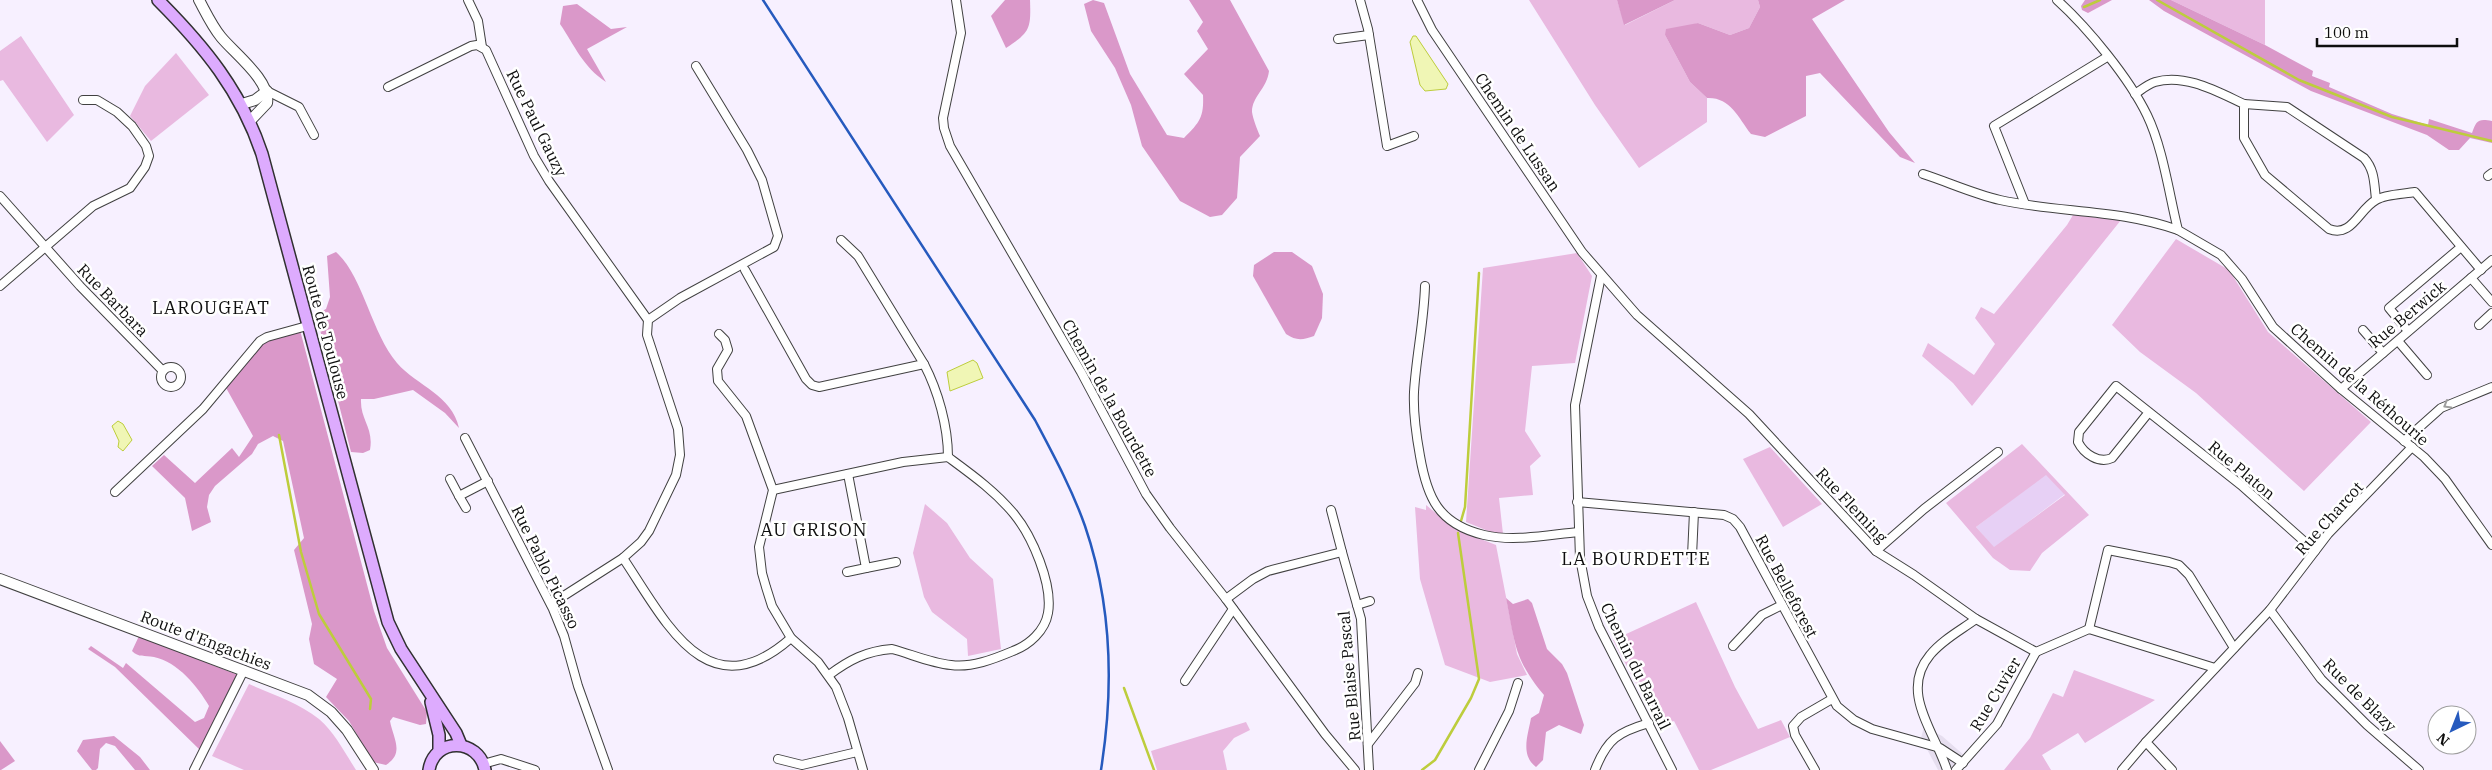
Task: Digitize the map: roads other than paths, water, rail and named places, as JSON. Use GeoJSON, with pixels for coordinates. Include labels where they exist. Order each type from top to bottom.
{"type":"FeatureCollection","features":[{"type":"Feature","properties":{"kind":"main road","name":"Route de Toulouse"},"geometry":{"type":"LineString","coordinates":[[158,0],[206,50],[226,77],[250,120],[262,154],[388,622],[401,649],[462,745]]}},
{"type":"Feature","properties":{"kind":"main road","name":"Route de Toulouse"},"geometry":{"type":"LineString","coordinates":[[428,693],[436,715],[439,751]]}},
{"type":"Feature","properties":{"kind":"main road"},"geometry":{"type":"LineString","coordinates":[[428,769],[439,751],[446,747],[462,745],[475,751],[484,767]]}},
{"type":"Feature","properties":{"kind":"street"},"geometry":{"type":"LineString","coordinates":[[199,0],[210,22],[221,37],[260,80],[267,91],[298,107],[314,134]]}},
{"type":"Feature","properties":{"kind":"street"},"geometry":{"type":"LineString","coordinates":[[388,87],[471,46],[482,47],[482,36],[478,21],[468,0]]}},
{"type":"Feature","properties":{"kind":"street","name":"Chemin de la Bourdette"},"geometry":{"type":"LineString","coordinates":[[956,0],[961,33],[944,118],[944,128],[950,146],[1077,365],[1146,494],[1170,528],[1226,598],[1325,734],[1355,770]]}},
{"type":"Feature","properties":{"kind":"street"},"geometry":{"type":"LineString","coordinates":[[1360,0],[1369,35],[1387,146],[1414,136]]}},
{"type":"Feature","properties":{"kind":"street","name":"Chemin de Lussan"},"geometry":{"type":"LineString","coordinates":[[1417,0],[1432,30],[1601,276]]}},
{"type":"Feature","properties":{"kind":"street"},"geometry":{"type":"LineString","coordinates":[[2057,0],[2073,14],[2107,57],[2135,94],[2148,116],[2156,139],[2178,230]]}},
{"type":"Feature","properties":{"kind":"street"},"geometry":{"type":"LineString","coordinates":[[1338,39],[1369,35]]}},
{"type":"Feature","properties":{"kind":"street","name":"Rue Paul Gauzy"},"geometry":{"type":"LineString","coordinates":[[482,47],[489,54],[534,156],[548,181],[648,320]]}},
{"type":"Feature","properties":{"kind":"street"},"geometry":{"type":"LineString","coordinates":[[2025,204],[1994,126],[2107,57]]}},
{"type":"Feature","properties":{"kind":"street"},"geometry":{"type":"LineString","coordinates":[[551,604],[623,558],[649,531],[676,475],[680,455],[678,429],[647,335],[648,320],[655,313],[680,298],[774,247],[778,239],[762,180],[748,150],[696,66]]}},
{"type":"Feature","properties":{"kind":"street"},"geometry":{"type":"LineString","coordinates":[[2135,94],[2154,83],[2170,79],[2199,85],[2244,104],[2287,107],[2364,158],[2370,165],[2374,177],[2376,200]]}},
{"type":"Feature","properties":{"kind":"street"},"geometry":{"type":"LineString","coordinates":[[242,104],[255,100],[267,91]]}},
{"type":"Feature","properties":{"kind":"street"},"geometry":{"type":"LineString","coordinates":[[250,120],[267,103],[267,91]]}},
{"type":"Feature","properties":{"kind":"street"},"geometry":{"type":"LineString","coordinates":[[0,286],[94,206],[130,188],[145,167],[148,156],[146,146],[132,126],[117,112],[97,100],[83,100]]}},
{"type":"Feature","properties":{"kind":"street"},"geometry":{"type":"LineString","coordinates":[[2244,104],[2244,138],[2265,175],[2329,229],[2335,232],[2352,225],[2376,200],[2415,192],[2481,270]]}},
{"type":"Feature","properties":{"kind":"street","name":"Chemin de la Réthourie"},"geometry":{"type":"LineString","coordinates":[[1923,174],[1999,200],[2114,213],[2157,222],[2178,230],[2221,255],[2242,280],[2273,327],[2340,389],[2412,447],[2445,479],[2492,544]]}},
{"type":"Feature","properties":{"kind":"street","name":"Rue Barbara"},"geometry":{"type":"LineString","coordinates":[[0,196],[45,248],[163,371]]}},
{"type":"Feature","properties":{"kind":"street"},"geometry":{"type":"LineString","coordinates":[[841,240],[858,256],[924,364],[938,401],[948,443],[948,457]]}},
{"type":"Feature","properties":{"kind":"street"},"geometry":{"type":"LineString","coordinates":[[2408,331],[2389,308],[2462,247]]}},
{"type":"Feature","properties":{"kind":"street","name":"Rue Berwick"},"geometry":{"type":"LineString","coordinates":[[2340,389],[2492,260]]}},
{"type":"Feature","properties":{"kind":"street"},"geometry":{"type":"LineString","coordinates":[[745,270],[806,379],[812,385],[819,388],[924,364]]}},
{"type":"Feature","properties":{"kind":"street","name":"Chemin du Barrail"},"geometry":{"type":"LineString","coordinates":[[1601,276],[1575,406],[1578,532],[1583,576],[1592,611],[1672,770]]}},
{"type":"Feature","properties":{"kind":"street","name":"Rue Fleming"},"geometry":{"type":"LineString","coordinates":[[1601,276],[1637,315],[1749,414],[1876,551],[1914,575],[1976,619],[2036,652]]}},
{"type":"Feature","properties":{"kind":"street"},"geometry":{"type":"LineString","coordinates":[[2471,278],[2492,302]]}},
{"type":"Feature","properties":{"kind":"street"},"geometry":{"type":"LineString","coordinates":[[1425,286],[1414,408],[1424,477],[1433,501],[1448,518],[1482,534],[1517,538],[1578,532]]}},
{"type":"Feature","properties":{"kind":"street"},"geometry":{"type":"LineString","coordinates":[[2479,325],[2492,314]]}},
{"type":"Feature","properties":{"kind":"street"},"geometry":{"type":"LineString","coordinates":[[115,492],[203,409],[260,341],[267,337],[308,326]]}},
{"type":"Feature","properties":{"kind":"street"},"geometry":{"type":"LineString","coordinates":[[2363,330],[2383,353]]}},
{"type":"Feature","properties":{"kind":"street"},"geometry":{"type":"LineString","coordinates":[[719,334],[725,340],[728,350],[717,369],[718,381],[746,416],[773,490],[759,547],[760,563],[772,606],[791,638],[829,674],[842,701],[863,770]]}},
{"type":"Feature","properties":{"kind":"street"},"geometry":{"type":"LineString","coordinates":[[2398,341],[2427,375]]}},
{"type":"Feature","properties":{"kind":"street","name":"Rue Platon"},"geometry":{"type":"LineString","coordinates":[[2149,412],[2112,458],[2106,460],[2096,459],[2078,442],[2080,432],[2116,386],[2149,412],[2241,485],[2315,551]]}},
{"type":"Feature","properties":{"kind":"street"},"geometry":{"type":"LineString","coordinates":[[2404,441],[2441,408],[2492,387]]}},
{"type":"Feature","properties":{"kind":"street","name":"Rue Pablo Picasso"},"geometry":{"type":"LineString","coordinates":[[465,438],[551,604],[567,643],[578,686],[608,770]]}},
{"type":"Feature","properties":{"kind":"street","name":"Rue Charcot"},"geometry":{"type":"LineString","coordinates":[[2122,770],[2270,610],[2328,534],[2412,447]]}},
{"type":"Feature","properties":{"kind":"street"},"geometry":{"type":"LineString","coordinates":[[1876,551],[1924,510],[1998,452]]}},
{"type":"Feature","properties":{"kind":"street"},"geometry":{"type":"LineString","coordinates":[[773,490],[904,462],[948,457],[983,482],[1014,515],[1035,549],[1045,584],[1048,613],[1044,624],[1032,640],[1021,648],[982,662],[951,665],[892,649],[882,650],[858,656],[829,674]]}},
{"type":"Feature","properties":{"kind":"street"},"geometry":{"type":"LineString","coordinates":[[848,474],[866,568]]}},
{"type":"Feature","properties":{"kind":"street"},"geometry":{"type":"LineString","coordinates":[[450,479],[466,508]]}},
{"type":"Feature","properties":{"kind":"street"},"geometry":{"type":"LineString","coordinates":[[459,496],[488,481]]}},
{"type":"Feature","properties":{"kind":"street","name":"Rue Belleforest"},"geometry":{"type":"LineString","coordinates":[[1577,502],[1724,514],[1737,522],[1832,699],[1846,714],[1872,729],[1940,748]]}},
{"type":"Feature","properties":{"kind":"street","name":"Rue Blaise Pascal"},"geometry":{"type":"LineString","coordinates":[[1331,510],[1361,619],[1369,770]]}},
{"type":"Feature","properties":{"kind":"street"},"geometry":{"type":"LineString","coordinates":[[1692,556],[1694,512]]}},
{"type":"Feature","properties":{"kind":"street"},"geometry":{"type":"LineString","coordinates":[[2089,629],[2108,550],[2179,565],[2189,575],[2234,648]]}},
{"type":"Feature","properties":{"kind":"street"},"geometry":{"type":"LineString","coordinates":[[1226,598],[1268,571],[1342,552]]}},
{"type":"Feature","properties":{"kind":"street"},"geometry":{"type":"LineString","coordinates":[[623,558],[681,640],[706,660],[730,666],[749,664],[772,654],[791,638]]}},
{"type":"Feature","properties":{"kind":"street"},"geometry":{"type":"LineString","coordinates":[[847,572],[896,562]]}},
{"type":"Feature","properties":{"kind":"street","name":"Route d'Engachies"},"geometry":{"type":"LineString","coordinates":[[0,579],[244,670],[308,696],[331,712],[347,730],[373,770]]}},
{"type":"Feature","properties":{"kind":"street"},"geometry":{"type":"LineString","coordinates":[[1357,605],[1370,601]]}},
{"type":"Feature","properties":{"kind":"street"},"geometry":{"type":"LineString","coordinates":[[1733,646],[1762,615],[1782,605]]}},
{"type":"Feature","properties":{"kind":"street"},"geometry":{"type":"LineString","coordinates":[[1185,681],[1233,609]]}},
{"type":"Feature","properties":{"kind":"street","name":"Rue de Blazy"},"geometry":{"type":"LineString","coordinates":[[2270,610],[2321,679],[2367,725],[2419,770]]}},
{"type":"Feature","properties":{"kind":"street"},"geometry":{"type":"LineString","coordinates":[[1947,770],[1940,748],[1920,706],[1917,691],[1918,678],[1931,653],[1976,619]]}},
{"type":"Feature","properties":{"kind":"street"},"geometry":{"type":"LineString","coordinates":[[2036,652],[2089,629],[2215,668]]}},
{"type":"Feature","properties":{"kind":"street","name":"Rue Cuvier"},"geometry":{"type":"LineString","coordinates":[[1956,770],[1997,724],[2036,652]]}},
{"type":"Feature","properties":{"kind":"street"},"geometry":{"type":"LineString","coordinates":[[194,770],[244,670]]}},
{"type":"Feature","properties":{"kind":"street"},"geometry":{"type":"LineString","coordinates":[[1368,744],[1415,683],[1418,673]]}},
{"type":"Feature","properties":{"kind":"street"},"geometry":{"type":"LineString","coordinates":[[1479,770],[1509,711],[1518,683]]}},
{"type":"Feature","properties":{"kind":"street"},"geometry":{"type":"LineString","coordinates":[[1815,770],[1795,735],[1794,726],[1801,717],[1832,699]]}},
{"type":"Feature","properties":{"kind":"street"},"geometry":{"type":"LineString","coordinates":[[1595,770],[1603,751],[1616,736],[1649,723]]}},
{"type":"Feature","properties":{"kind":"street"},"geometry":{"type":"LineString","coordinates":[[2146,742],[2172,770]]}},
{"type":"Feature","properties":{"kind":"street"},"geometry":{"type":"LineString","coordinates":[[1940,748],[1963,763]]}},
{"type":"Feature","properties":{"kind":"street"},"geometry":{"type":"LineString","coordinates":[[778,760],[802,765],[857,752]]}},
{"type":"Feature","properties":{"kind":"street"},"geometry":{"type":"LineString","coordinates":[[484,767],[501,759],[535,770]]}},
{"type":"Feature","properties":{"kind":"waterway"},"geometry":{"type":"LineString","coordinates":[[2084,7],[2100,0]]}},
{"type":"Feature","properties":{"kind":"waterway"},"geometry":{"type":"LineString","coordinates":[[2157,0],[2299,80],[2392,117],[2492,141]]}},
{"type":"Feature","properties":{"kind":"waterway"},"geometry":{"type":"LineString","coordinates":[[1461,521],[1465,507],[1479,273]]}},
{"type":"Feature","properties":{"kind":"waterway"},"geometry":{"type":"LineString","coordinates":[[279,435],[301,552],[319,614],[371,699],[370,709]]}},
{"type":"Feature","properties":{"kind":"waterway"},"geometry":{"type":"LineString","coordinates":[[1422,770],[1435,760],[1471,698],[1479,679],[1458,533]]}},
{"type":"Feature","properties":{"kind":"waterway"},"geometry":{"type":"LineString","coordinates":[[1124,688],[1154,770]]}},
{"type":"Feature","properties":{"kind":"railway"},"geometry":{"type":"LineString","coordinates":[[763,0],[1035,420],[1074,499],[1094,556],[1105,616],[1109,678],[1108,708],[1101,770]]}},
{"type":"Feature","properties":{"kind":"district","name":"LAROUGEAT"},"geometry":{"type":"Point","coordinates":[211,308]}},
{"type":"Feature","properties":{"kind":"district","name":"AU GRISON"},"geometry":{"type":"Point","coordinates":[814,530]}},
{"type":"Feature","properties":{"kind":"district","name":"LA BOURDETTE"},"geometry":{"type":"Point","coordinates":[1636,559]}}]}
